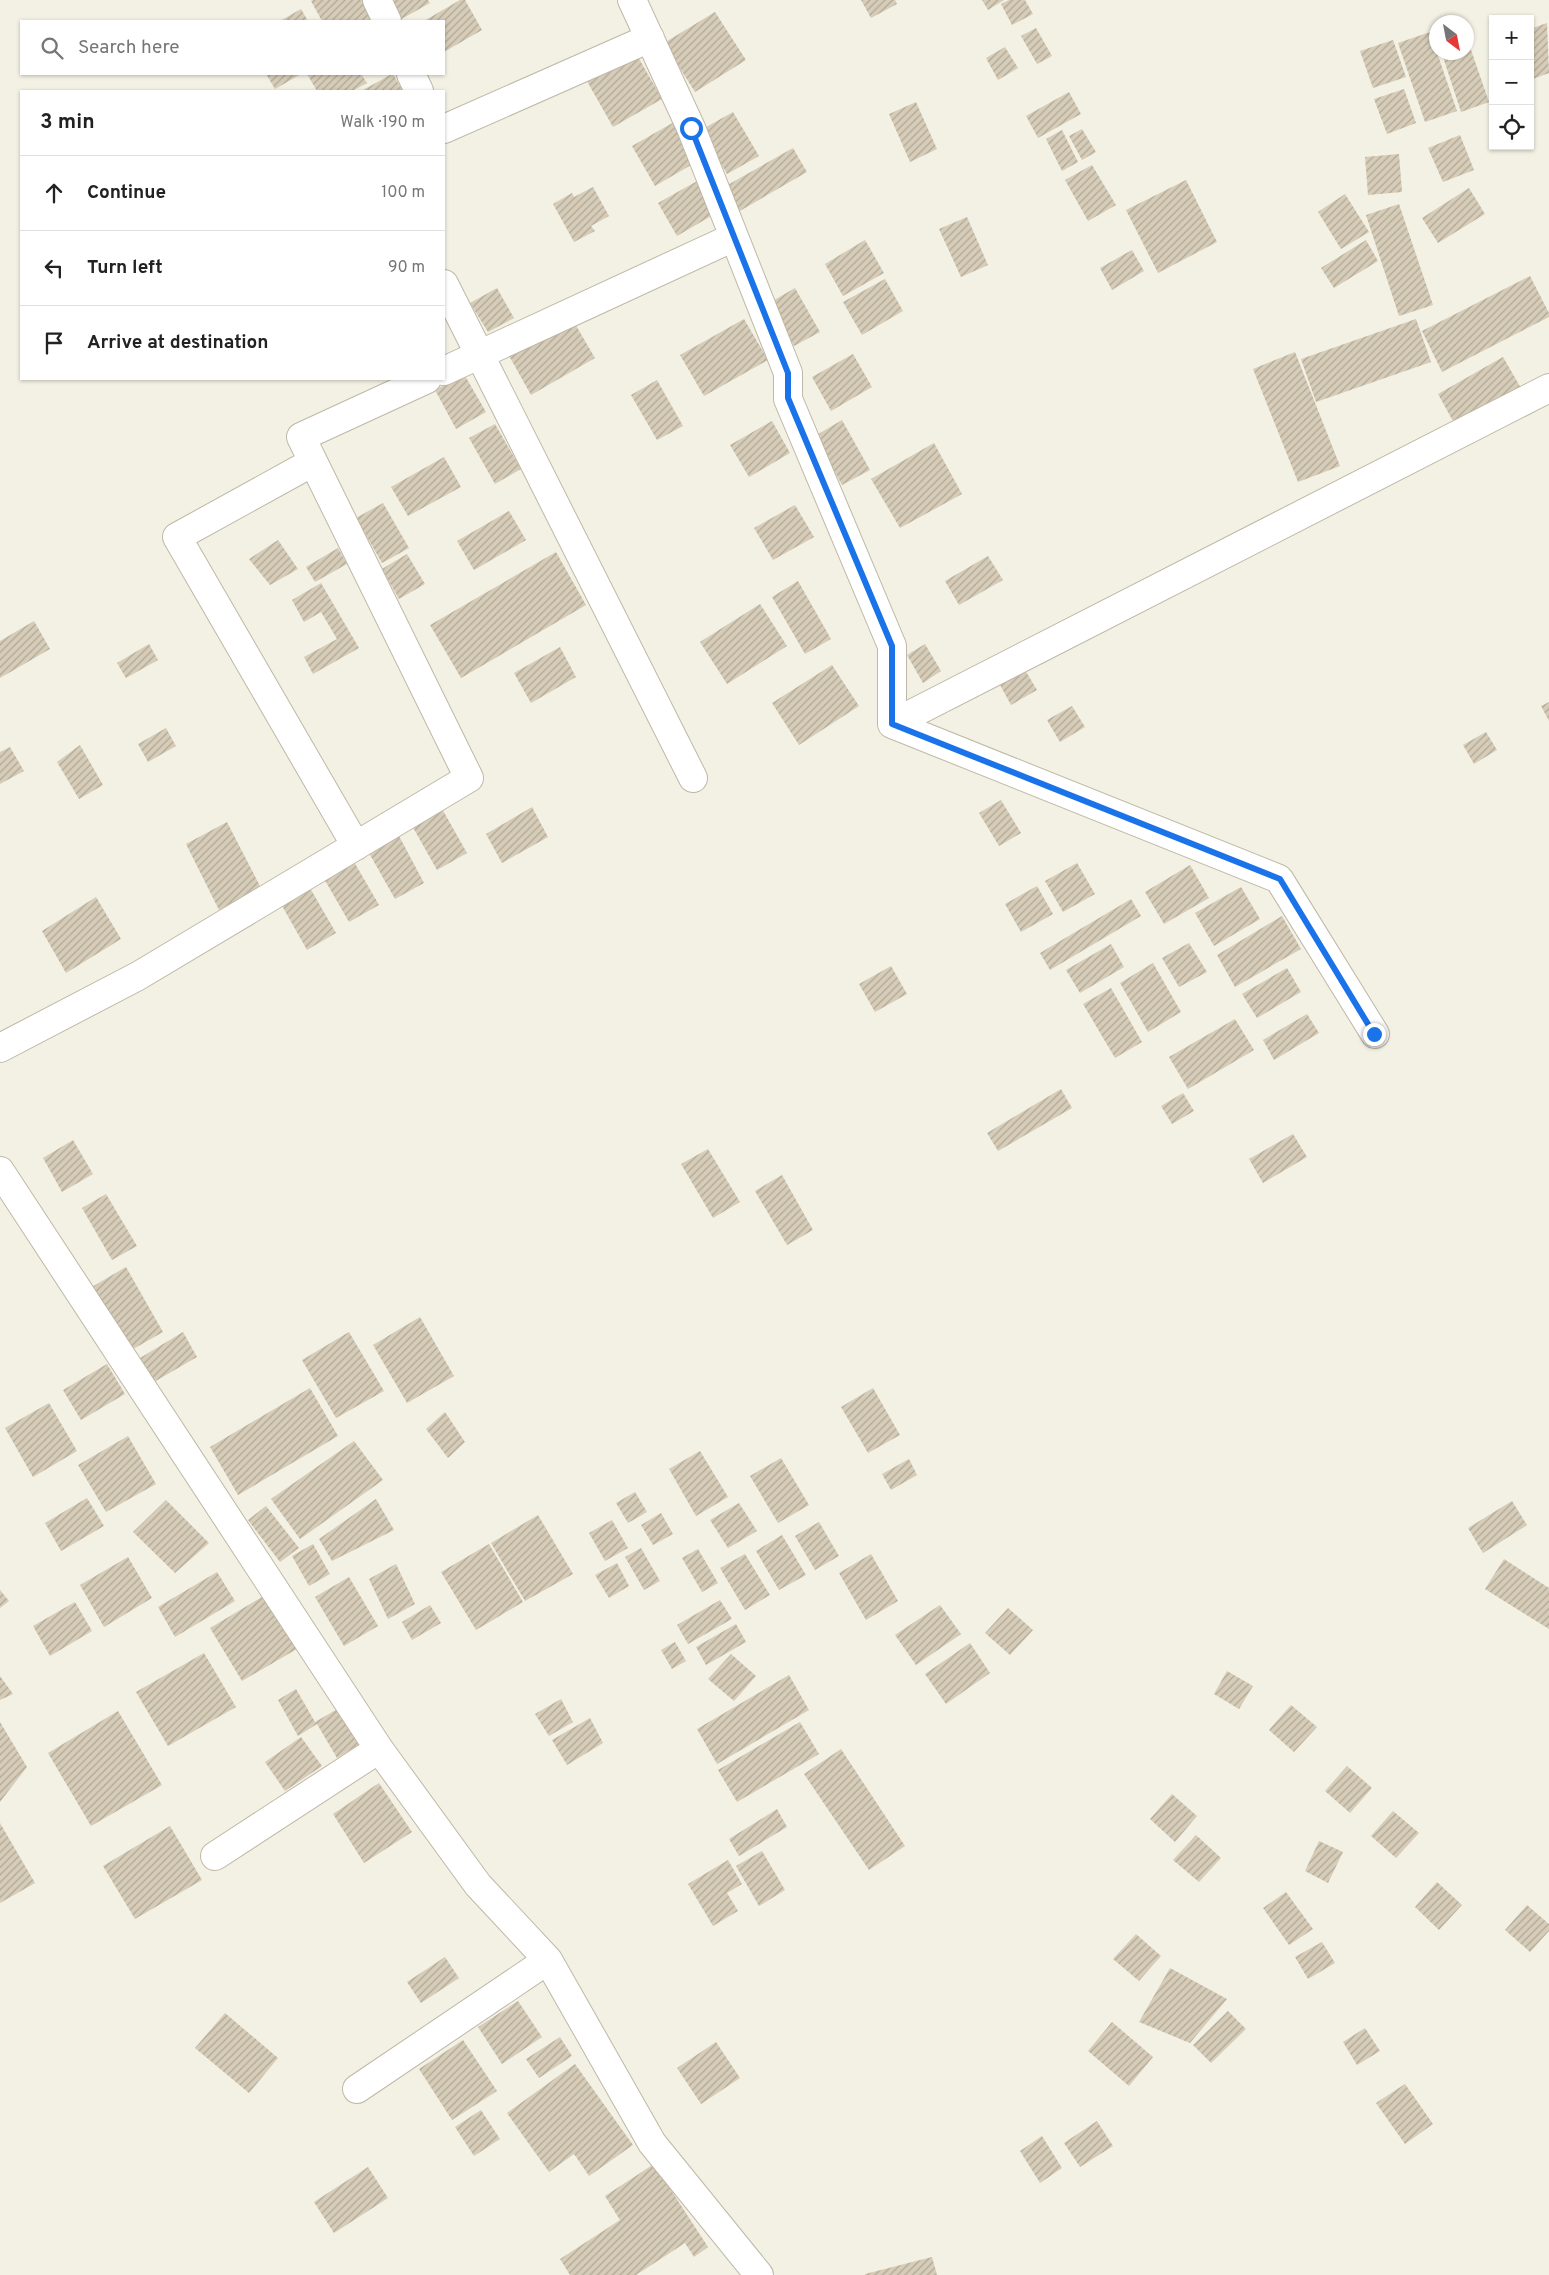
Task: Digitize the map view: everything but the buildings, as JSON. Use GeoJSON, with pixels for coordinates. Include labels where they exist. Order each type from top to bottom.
{"type":"FeatureCollection","features":[{"type":"Feature","properties":{"kind":"street"},"geometry":{"type":"LineString","coordinates":[[377,0],[387,20]]}},
{"type":"Feature","properties":{"kind":"street"},"geometry":{"type":"LineString","coordinates":[[632,0],[691,128],[788,373],[788,398],[892,646],[892,724]]}},
{"type":"Feature","properties":{"kind":"street"},"geometry":{"type":"LineString","coordinates":[[445,128],[650,38]]}},
{"type":"Feature","properties":{"kind":"street"},"geometry":{"type":"LineString","coordinates":[[411,75],[419,90]]}},
{"type":"Feature","properties":{"kind":"street"},"geometry":{"type":"LineString","coordinates":[[445,371],[734,238]]}},
{"type":"Feature","properties":{"kind":"street"},"geometry":{"type":"LineString","coordinates":[[445,286],[478,355],[693,778]]}},
{"type":"Feature","properties":{"kind":"street"},"geometry":{"type":"LineString","coordinates":[[0,1048],[138,976],[469,778],[301,437],[425,380]]}},
{"type":"Feature","properties":{"kind":"street"},"geometry":{"type":"LineString","coordinates":[[892,724],[1546,397]]}},
{"type":"Feature","properties":{"kind":"street"},"geometry":{"type":"LineString","coordinates":[[313,462],[178,537],[356,846]]}},
{"type":"Feature","properties":{"kind":"street"},"geometry":{"type":"LineString","coordinates":[[892,724],[1280,879],[1374,1034]]}},
{"type":"Feature","properties":{"kind":"street"},"geometry":{"type":"LineString","coordinates":[[0,1171],[379,1750],[478,1885],[548,1960],[652,2143],[759,2275]]}},
{"type":"Feature","properties":{"kind":"street"},"geometry":{"type":"LineString","coordinates":[[215,1856],[379,1750]]}},
{"type":"Feature","properties":{"kind":"street"},"geometry":{"type":"LineString","coordinates":[[357,2089],[548,1960]]}},
{"type":"Feature","properties":{"kind":"route"},"geometry":{"type":"LineString","coordinates":[[691,128],[788,373],[788,398],[892,646],[892,724],[1280,879],[1374,1034]]}}]}
